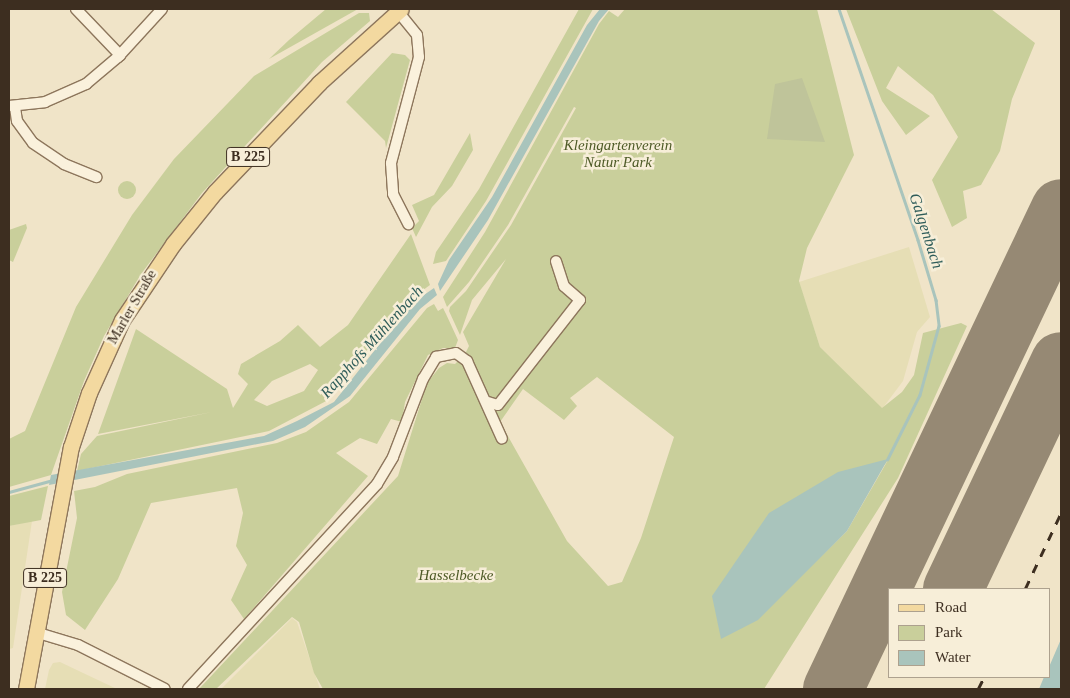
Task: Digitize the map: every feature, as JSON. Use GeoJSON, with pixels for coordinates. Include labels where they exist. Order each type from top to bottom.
{"type":"FeatureCollection","features":[{"type":"Feature","properties":{"kind":"main road","name":"Marler Straße"},"geometry":{"type":"LineString","coordinates":[[26,689],[54,525],[71,447],[109,347],[145,283],[172,244],[215,192],[312,89],[398,10]]}},
{"type":"Feature","properties":{"kind":"street"},"geometry":{"type":"LineString","coordinates":[[76,9],[120,54]]}},
{"type":"Feature","properties":{"kind":"street"},"geometry":{"type":"LineString","coordinates":[[96,177],[64,164],[33,143],[17,121],[12,107],[45,102],[86,84],[120,54],[162,9]]}},
{"type":"Feature","properties":{"kind":"street","name":"Marler Straße"},"geometry":{"type":"LineString","coordinates":[[398,10],[417,35],[419,57],[392,163],[393,194],[408,224]]}},
{"type":"Feature","properties":{"kind":"street"},"geometry":{"type":"LineString","coordinates":[[488,402],[498,405],[580,300],[564,286],[556,261]]}},
{"type":"Feature","properties":{"kind":"street"},"geometry":{"type":"LineString","coordinates":[[188,689],[377,484],[393,457],[423,379],[436,357],[449,352],[464,358],[488,402],[502,440]]}},
{"type":"Feature","properties":{"kind":"street"},"geometry":{"type":"LineString","coordinates":[[35,632],[78,645],[165,689]]}},
{"type":"Feature","properties":{"kind":"shaded area"},"geometry":{"type":"Polygon","coordinates":[[[909,247],[930,317],[917,332],[903,381],[882,409],[820,347],[799,282],[909,247]]]}},
{"type":"Feature","properties":{"kind":"shaded area"},"geometry":{"type":"Polygon","coordinates":[[[32,521],[13,648],[9,649],[9,526],[32,521]]]}},
{"type":"Feature","properties":{"kind":"shaded area"},"geometry":{"type":"Polygon","coordinates":[[[292,618],[297,622],[320,689],[221,689],[292,618]]]}},
{"type":"Feature","properties":{"kind":"shaded area"},"geometry":{"type":"Polygon","coordinates":[[[60,662],[117,689],[45,689],[49,670],[53,663],[60,662]]]}},
{"type":"Feature","properties":{"kind":"green space"},"geometry":{"type":"Polygon","coordinates":[[[326,9],[358,9],[269,59],[289,40],[326,9]]]}},
{"type":"Feature","properties":{"kind":"green space"},"geometry":{"type":"Polygon","coordinates":[[[579,9],[593,9],[486,201],[446,261],[433,264],[436,252],[479,189],[579,9]]]}},
{"type":"Feature","properties":{"kind":"green space","name":"Hasselbecke"},"geometry":{"type":"Polygon","coordinates":[[[625,9],[817,9],[854,155],[807,248],[799,281],[820,347],[882,408],[902,392],[914,375],[923,333],[961,323],[967,326],[898,478],[764,689],[323,689],[314,673],[299,622],[292,617],[216,689],[199,689],[398,476],[427,383],[439,368],[447,363],[455,364],[465,354],[469,346],[463,332],[506,259],[472,300],[460,335],[449,311],[450,307],[466,291],[511,225],[576,108],[574,107],[508,225],[469,282],[447,307],[443,297],[485,232],[599,24],[609,11],[618,17],[625,9]],[[597,377],[570,398],[577,406],[564,420],[523,389],[500,422],[567,541],[608,586],[622,582],[641,538],[674,437],[597,377]],[[888,460],[809,568],[847,531],[888,460]]]}},
{"type":"Feature","properties":{"kind":"green space"},"geometry":{"type":"Polygon","coordinates":[[[846,9],[991,9],[1035,43],[1012,99],[1000,151],[981,185],[963,191],[967,218],[952,227],[932,180],[958,137],[933,95],[898,66],[886,88],[930,116],[906,135],[882,101],[846,9]]]}},
{"type":"Feature","properties":{"kind":"green space"},"geometry":{"type":"Polygon","coordinates":[[[359,13],[369,13],[370,21],[322,62],[202,193],[141,274],[104,336],[84,381],[51,475],[9,487],[9,439],[25,431],[76,307],[132,215],[174,159],[254,76],[359,13]]]}},
{"type":"Feature","properties":{"kind":"green space"},"geometry":{"type":"Polygon","coordinates":[[[392,53],[405,55],[410,60],[386,148],[385,141],[346,102],[392,53]]]}},
{"type":"Feature","properties":{"kind":"green space"},"geometry":{"type":"Polygon","coordinates":[[[802,78],[825,142],[767,139],[775,84],[802,78]]]}},
{"type":"Feature","properties":{"kind":"green space"},"geometry":{"type":"Polygon","coordinates":[[[470,133],[473,150],[452,186],[432,207],[416,237],[412,228],[419,221],[412,205],[434,195],[470,133]]]}},
{"type":"Feature","properties":{"kind":"green space"},"geometry":{"type":"Polygon","coordinates":[[[127,181],[133,184],[136,190],[133,196],[127,199],[121,196],[118,190],[121,184],[127,181]]]}},
{"type":"Feature","properties":{"kind":"green space"},"geometry":{"type":"Polygon","coordinates":[[[26,224],[27,228],[13,262],[9,260],[9,230],[26,224]]]}},
{"type":"Feature","properties":{"kind":"green space"},"geometry":{"type":"Polygon","coordinates":[[[411,234],[430,285],[408,301],[330,399],[269,431],[77,471],[81,454],[97,436],[212,412],[98,434],[136,329],[227,389],[233,408],[248,384],[238,374],[241,364],[280,341],[298,325],[320,347],[348,325],[411,234]],[[310,364],[272,381],[254,400],[267,406],[304,391],[318,370],[310,364]]]}},
{"type":"Feature","properties":{"kind":"green space"},"geometry":{"type":"Polygon","coordinates":[[[434,304],[438,311],[443,308],[446,314],[458,340],[455,348],[443,348],[428,355],[405,402],[402,422],[391,419],[377,444],[360,438],[336,453],[368,476],[244,619],[231,600],[247,565],[236,546],[243,513],[237,488],[151,503],[118,579],[85,630],[66,615],[62,592],[77,518],[74,491],[95,487],[127,474],[277,443],[306,432],[349,402],[427,308],[434,304]]]}},
{"type":"Feature","properties":{"kind":"green space"},"geometry":{"type":"Polygon","coordinates":[[[48,486],[41,520],[9,526],[9,496],[48,486]]]}},
{"type":"Feature","properties":{"kind":"water"},"geometry":{"type":"Polygon","coordinates":[[[600,9],[609,9],[599,21],[488,220],[440,291],[438,284],[449,260],[492,197],[587,25],[600,9]]]}},
{"type":"Feature","properties":{"kind":"water"},"geometry":{"type":"Polygon","coordinates":[[[434,288],[437,295],[420,309],[350,396],[305,427],[273,441],[49,485],[51,475],[264,436],[297,421],[334,402],[411,304],[434,288]]]}},
{"type":"Feature","properties":{"kind":"water"},"geometry":{"type":"Polygon","coordinates":[[[888,459],[847,531],[758,620],[721,639],[712,596],[769,513],[838,472],[888,459]]]}},
{"type":"Feature","properties":{"kind":"water"},"geometry":{"type":"Polygon","coordinates":[[[1061,639],[1061,689],[1039,689],[1044,678],[1050,678],[1050,665],[1061,639]]]}},
{"type":"Feature","properties":{"kind":"waterway","name":"Galgenbach"},"geometry":{"type":"LineString","coordinates":[[839,9],[918,240],[936,300],[939,326],[920,395],[888,459]]}},
{"type":"Feature","properties":{"kind":"waterway","name":"Rapphofs Mühlenbach"},"geometry":{"type":"LineString","coordinates":[[9,492],[53,480]]}},
{"type":"Feature","properties":{"kind":"runway"},"geometry":{"type":"LineString","coordinates":[[833,689],[1061,209]]}},
{"type":"Feature","properties":{"kind":"runway"},"geometry":{"type":"LineString","coordinates":[[953,588],[1061,362]]}},
{"type":"Feature","properties":{"kind":"railway"},"geometry":{"type":"LineString","coordinates":[[1025,588],[1061,513]]}},
{"type":"Feature","properties":{"kind":"railway"},"geometry":{"type":"LineString","coordinates":[[978,689],[984,678]]}},
{"type":"Feature","properties":{"kind":"park label","name":"Kleingartenverein Natur Park"},"geometry":{"type":"Point","coordinates":[618,154]}}]}
